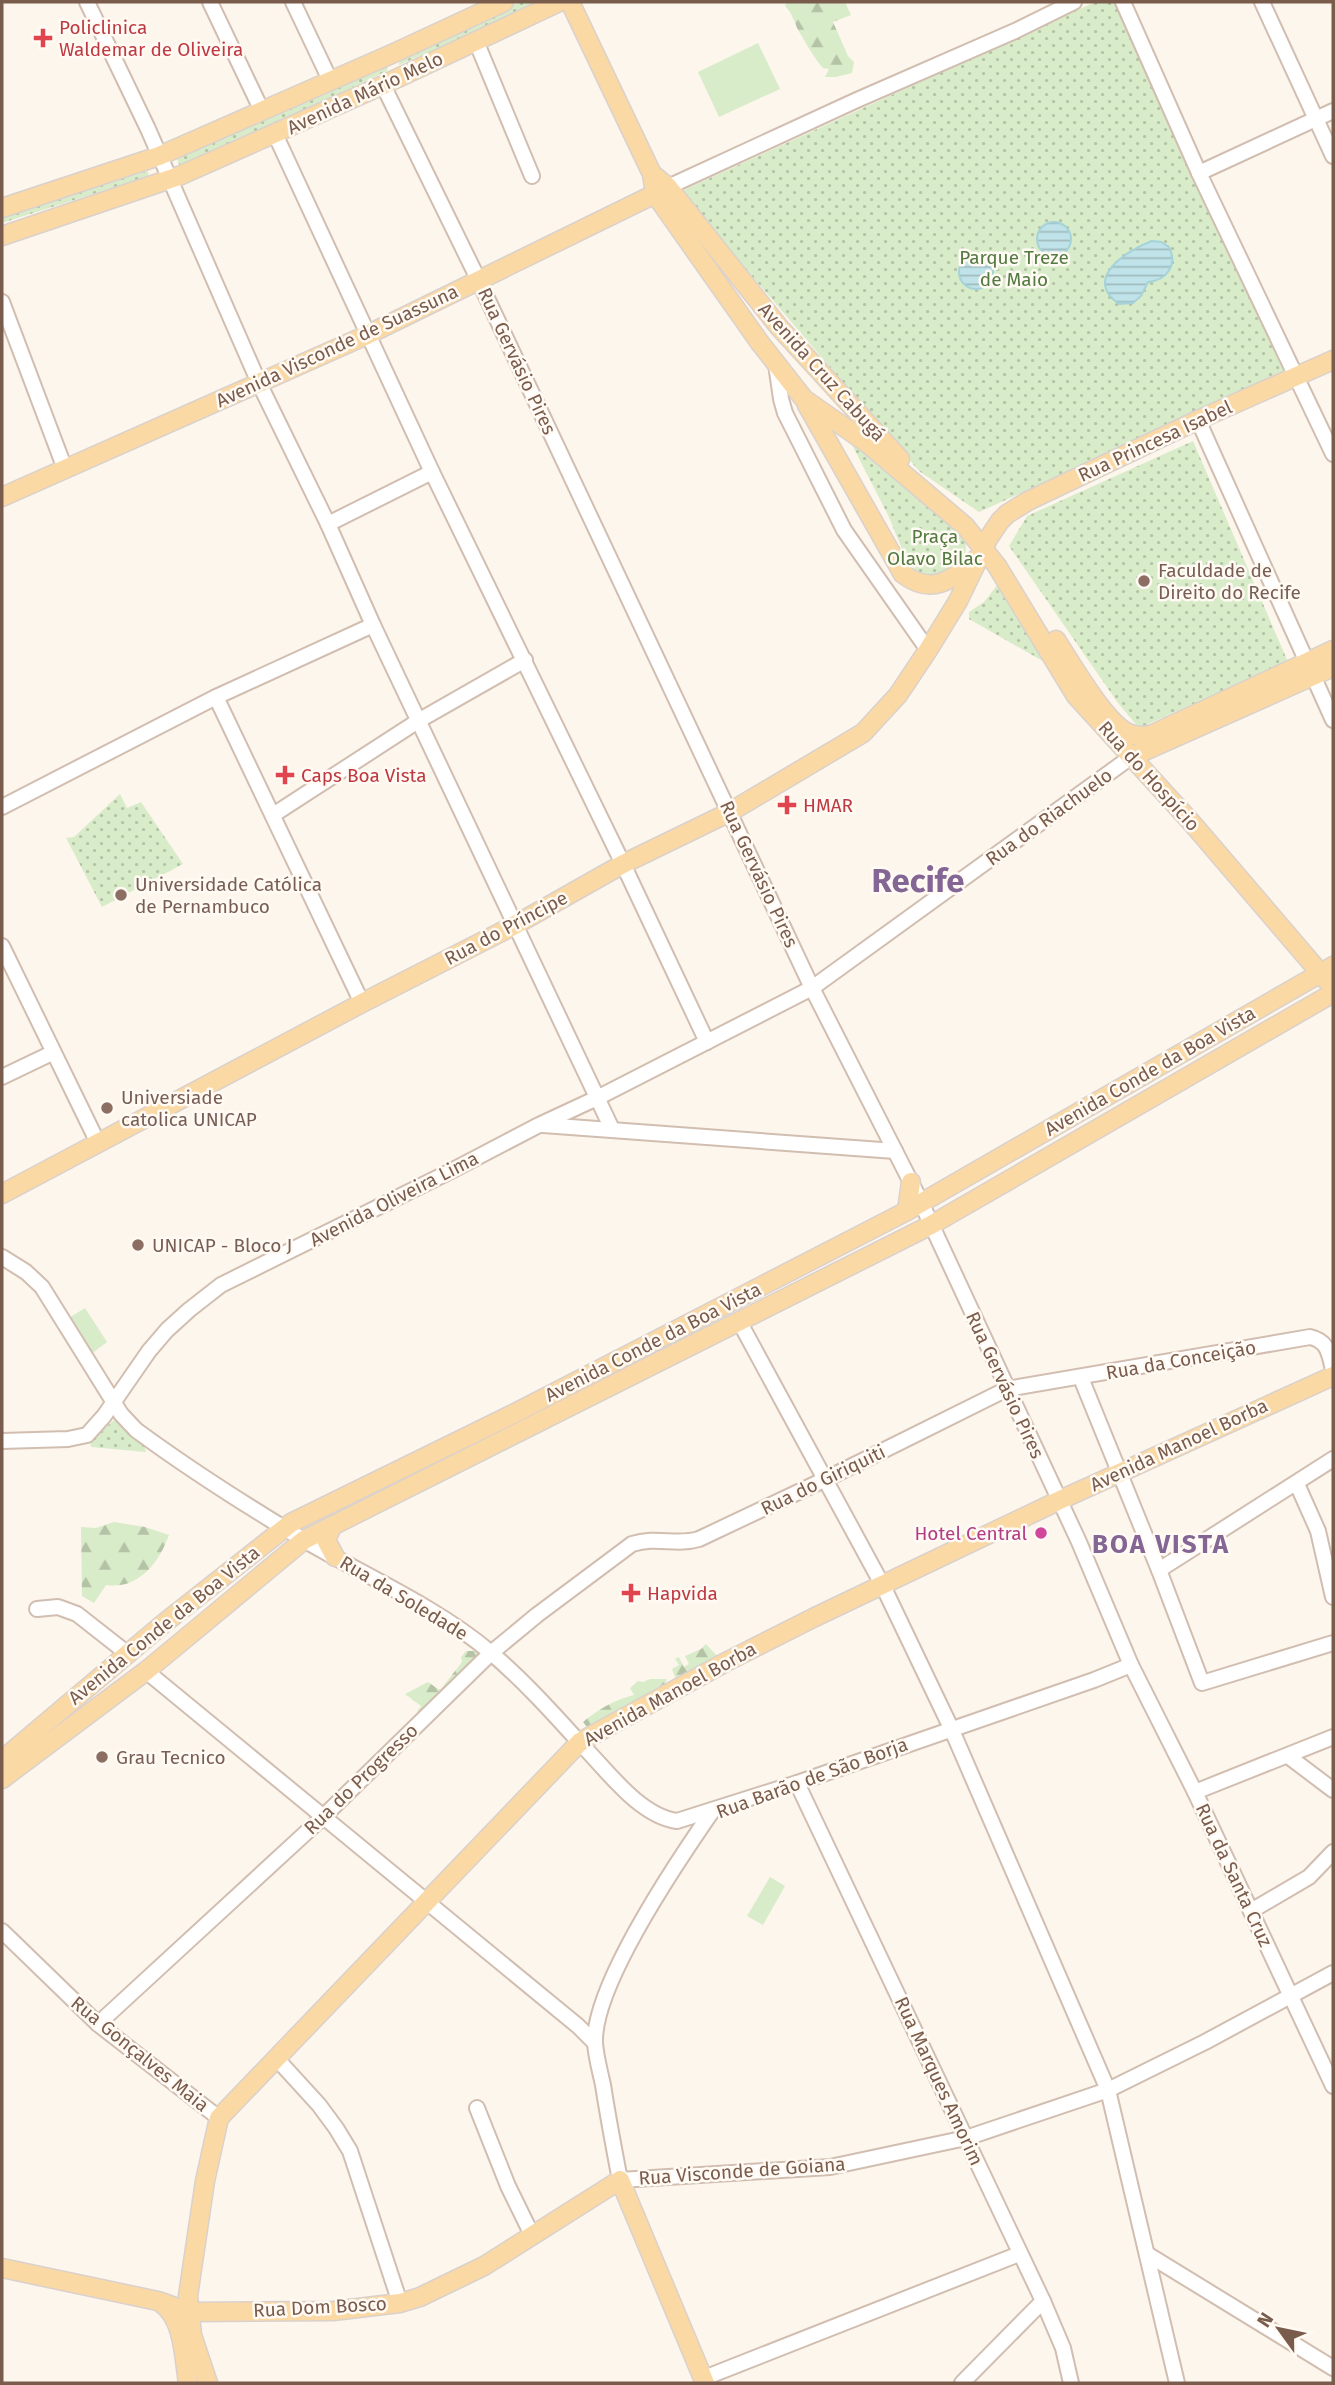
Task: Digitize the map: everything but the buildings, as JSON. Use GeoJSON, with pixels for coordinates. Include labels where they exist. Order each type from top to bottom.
{"type":"FeatureCollection","features":[{"type":"Feature","properties":{"kind":"main road","name":"Avenida Mário Melo"},"geometry":{"type":"LineString","coordinates":[[2,208],[159,156],[504,2]]}},
{"type":"Feature","properties":{"kind":"main road","name":"Avenida Mário Melo"},"geometry":{"type":"LineString","coordinates":[[2,236],[169,180],[476,41],[570,4]]}},
{"type":"Feature","properties":{"kind":"main road","name":"Avenida Cruz Cabugá"},"geometry":{"type":"LineString","coordinates":[[570,4],[652,174],[776,364],[804,399],[880,454],[960,521],[1001,563]]}},
{"type":"Feature","properties":{"kind":"main road","name":"Avenida Cruz Cabugá"},"geometry":{"type":"LineString","coordinates":[[662,191],[779,327],[906,465],[965,513],[984,548]]}},
{"type":"Feature","properties":{"kind":"main road","name":"Avenida Visconde de Suassuna"},"geometry":{"type":"LineString","coordinates":[[2,497],[367,335],[662,191]]}},
{"type":"Feature","properties":{"kind":"main road","name":"Rua Princesa Isabel"},"geometry":{"type":"LineString","coordinates":[[984,548],[1007,514],[1028,501],[1198,420],[1333,360]]}},
{"type":"Feature","properties":{"kind":"main road"},"geometry":{"type":"LineString","coordinates":[[804,399],[903,573],[909,579],[933,585],[948,582],[984,548]]}},
{"type":"Feature","properties":{"kind":"main road"},"geometry":{"type":"LineString","coordinates":[[958,601],[984,548]]}},
{"type":"Feature","properties":{"kind":"main road"},"geometry":{"type":"LineString","coordinates":[[958,601],[1001,563]]}},
{"type":"Feature","properties":{"kind":"main road","name":"Rua do Hospício"},"geometry":{"type":"LineString","coordinates":[[1001,563],[1076,671],[1120,728]]}},
{"type":"Feature","properties":{"kind":"main road","name":"Rua do Hospício"},"geometry":{"type":"LineString","coordinates":[[1001,563],[1076,696],[1327,970],[1333,992]]}},
{"type":"Feature","properties":{"kind":"main road","name":"Rua do Príncipe"},"geometry":{"type":"LineString","coordinates":[[2,1194],[514,925],[624,864],[730,812],[863,733],[898,695],[958,601]]}},
{"type":"Feature","properties":{"kind":"main road","name":"Rua do Riachuelo"},"geometry":{"type":"LineString","coordinates":[[1131,757],[1309,670],[1333,650]]}},
{"type":"Feature","properties":{"kind":"main road","name":"Rua do Riachuelo"},"geometry":{"type":"LineString","coordinates":[[1120,728],[1138,736],[1153,734],[1309,670],[1333,667]]}},
{"type":"Feature","properties":{"kind":"main road","name":"Avenida Conde da Boa Vista"},"geometry":{"type":"LineString","coordinates":[[2,1760],[284,1528],[637,1351],[914,1207],[1327,970]]}},
{"type":"Feature","properties":{"kind":"main road","name":"Avenida Conde da Boa Vista"},"geometry":{"type":"LineString","coordinates":[[2,1779],[146,1671],[304,1540],[931,1225],[1333,992]]}},
{"type":"Feature","properties":{"kind":"main road"},"geometry":{"type":"LineString","coordinates":[[911,1182],[914,1207]]}},
{"type":"Feature","properties":{"kind":"main road","name":"Avenida Manoel Borba"},"geometry":{"type":"LineString","coordinates":[[219,2118],[580,1742],[724,1663],[1060,1500],[1333,1376]]}},
{"type":"Feature","properties":{"kind":"main road"},"geometry":{"type":"LineString","coordinates":[[332,1526],[326,1540],[335,1557]]}},
{"type":"Feature","properties":{"kind":"main road"},"geometry":{"type":"LineString","coordinates":[[188,2383],[183,2317],[205,2181],[219,2118]]}},
{"type":"Feature","properties":{"kind":"main road"},"geometry":{"type":"LineString","coordinates":[[620,2180],[704,2381]]}},
{"type":"Feature","properties":{"kind":"main road","name":"Rua Dom Bosco"},"geometry":{"type":"LineString","coordinates":[[2,2268],[158,2301],[183,2317],[333,2311],[400,2303],[484,2266],[620,2180]]}},
{"type":"Feature","properties":{"kind":"main road"},"geometry":{"type":"LineString","coordinates":[[158,2301],[190,2286]]}},
{"type":"Feature","properties":{"kind":"main road"},"geometry":{"type":"LineString","coordinates":[[183,2317],[208,2383]]}},
{"type":"Feature","properties":{"kind":"street"},"geometry":{"type":"LineString","coordinates":[[88,2],[259,383],[612,1129]]}},
{"type":"Feature","properties":{"kind":"street"},"geometry":{"type":"LineString","coordinates":[[210,2],[262,111]]}},
{"type":"Feature","properties":{"kind":"street"},"geometry":{"type":"LineString","coordinates":[[293,2],[330,80]]}},
{"type":"Feature","properties":{"kind":"street"},"geometry":{"type":"LineString","coordinates":[[662,191],[1074,2]]}},
{"type":"Feature","properties":{"kind":"street"},"geometry":{"type":"LineString","coordinates":[[1123,2],[1199,173],[1333,454]]}},
{"type":"Feature","properties":{"kind":"street"},"geometry":{"type":"LineString","coordinates":[[1262,2],[1333,156]]}},
{"type":"Feature","properties":{"kind":"street"},"geometry":{"type":"LineString","coordinates":[[476,41],[532,176]]}},
{"type":"Feature","properties":{"kind":"street","name":"Rua Gervásio Pires"},"geometry":{"type":"LineString","coordinates":[[383,85],[479,281],[812,988],[911,1182]]}},
{"type":"Feature","properties":{"kind":"street"},"geometry":{"type":"LineString","coordinates":[[1199,173],[1333,111]]}},
{"type":"Feature","properties":{"kind":"street"},"geometry":{"type":"LineString","coordinates":[[275,134],[432,472],[624,864],[707,1042]]}},
{"type":"Feature","properties":{"kind":"street"},"geometry":{"type":"LineString","coordinates":[[2,302],[65,469]]}},
{"type":"Feature","properties":{"kind":"street"},"geometry":{"type":"LineString","coordinates":[[776,364],[785,413],[824,494],[844,530],[928,650]]}},
{"type":"Feature","properties":{"kind":"street"},"geometry":{"type":"LineString","coordinates":[[1198,420],[1333,720]]}},
{"type":"Feature","properties":{"kind":"street"},"geometry":{"type":"LineString","coordinates":[[328,524],[432,472]]}},
{"type":"Feature","properties":{"kind":"street"},"geometry":{"type":"LineString","coordinates":[[2,807],[216,697],[373,625]]}},
{"type":"Feature","properties":{"kind":"street"},"geometry":{"type":"LineString","coordinates":[[273,815],[418,721],[525,660]]}},
{"type":"Feature","properties":{"kind":"street"},"geometry":{"type":"LineString","coordinates":[[216,697],[362,1003]]}},
{"type":"Feature","properties":{"kind":"street","name":"Rua do Riachuelo"},"geometry":{"type":"LineString","coordinates":[[597,1098],[812,988],[1131,757]]}},
{"type":"Feature","properties":{"kind":"street"},"geometry":{"type":"LineString","coordinates":[[4,955],[98,1143]]}},
{"type":"Feature","properties":{"kind":"street"},"geometry":{"type":"LineString","coordinates":[[2,1077],[52,1053]]}},
{"type":"Feature","properties":{"kind":"street","name":"Avenida Oliveira Lima"},"geometry":{"type":"LineString","coordinates":[[2,1441],[82,1438],[92,1432],[167,1330],[221,1285],[597,1098]]}},
{"type":"Feature","properties":{"kind":"street"},"geometry":{"type":"LineString","coordinates":[[539,1125],[895,1151]]}},
{"type":"Feature","properties":{"kind":"street","name":"Rua Gervásio Pires"},"geometry":{"type":"LineString","coordinates":[[914,1207],[931,1225],[1060,1500],[1131,1665]]}},
{"type":"Feature","properties":{"kind":"street","name":"Rua da Soledade"},"geometry":{"type":"LineString","coordinates":[[2,1257],[26,1272],[42,1287],[114,1403],[136,1430],[284,1528],[446,1619],[491,1653],[629,1795],[664,1819],[677,1821],[713,1810]]}},
{"type":"Feature","properties":{"kind":"street"},"geometry":{"type":"LineString","coordinates":[[739,1321],[883,1586],[951,1728],[1108,2090],[1177,2383]]}},
{"type":"Feature","properties":{"kind":"street","name":"Rua da Conceição"},"geometry":{"type":"LineString","coordinates":[[1007,1389],[1310,1337],[1324,1343],[1333,1370]]}},
{"type":"Feature","properties":{"kind":"street"},"geometry":{"type":"LineString","coordinates":[[1081,1378],[1202,1683],[1333,1643]]}},
{"type":"Feature","properties":{"kind":"street","name":"Rua do Giriquiti"},"geometry":{"type":"LineString","coordinates":[[632,1544],[647,1539],[690,1542],[699,1539],[1007,1389]]}},
{"type":"Feature","properties":{"kind":"street"},"geometry":{"type":"LineString","coordinates":[[1159,1570],[1333,1459]]}},
{"type":"Feature","properties":{"kind":"street"},"geometry":{"type":"LineString","coordinates":[[1297,1484],[1314,1518],[1329,1563],[1333,1597]]}},
{"type":"Feature","properties":{"kind":"street","name":"Rua do Progresso"},"geometry":{"type":"LineString","coordinates":[[98,2024],[323,1817],[491,1653],[632,1544]]}},
{"type":"Feature","properties":{"kind":"street"},"geometry":{"type":"LineString","coordinates":[[37,1609],[58,1607],[77,1614],[128,1654]]}},
{"type":"Feature","properties":{"kind":"street","name":"Rua Barão de São Borja"},"geometry":{"type":"LineString","coordinates":[[620,2180],[595,2043],[598,2014],[632,1940],[691,1841],[713,1810],[1131,1665]]}},
{"type":"Feature","properties":{"kind":"street","name":"Rua da Santa Cruz"},"geometry":{"type":"LineString","coordinates":[[1131,1665],[1195,1792],[1333,2086]]}},
{"type":"Feature","properties":{"kind":"street"},"geometry":{"type":"LineString","coordinates":[[146,1671],[578,2026],[595,2043]]}},
{"type":"Feature","properties":{"kind":"street"},"geometry":{"type":"LineString","coordinates":[[1195,1792],[1333,1737]]}},
{"type":"Feature","properties":{"kind":"street"},"geometry":{"type":"LineString","coordinates":[[1288,1756],[1333,1790]]}},
{"type":"Feature","properties":{"kind":"street","name":"Rua Marques Amorim"},"geometry":{"type":"LineString","coordinates":[[797,1783],[1043,2301],[1063,2348],[1071,2383]]}},
{"type":"Feature","properties":{"kind":"street"},"geometry":{"type":"LineString","coordinates":[[1251,1910],[1309,1877],[1333,1852]]}},
{"type":"Feature","properties":{"kind":"street","name":"Rua Gonçalves Maia"},"geometry":{"type":"LineString","coordinates":[[2,1931],[98,2024],[219,2118]]}},
{"type":"Feature","properties":{"kind":"street","name":"Rua Visconde de Goiana"},"geometry":{"type":"LineString","coordinates":[[620,2180],[830,2167],[966,2138],[1108,2090],[1149,2072],[1333,1973]]}},
{"type":"Feature","properties":{"kind":"street"},"geometry":{"type":"LineString","coordinates":[[276,2059],[319,2105],[350,2151],[400,2303]]}},
{"type":"Feature","properties":{"kind":"street"},"geometry":{"type":"LineString","coordinates":[[477,2108],[508,2186],[532,2235]]}},
{"type":"Feature","properties":{"kind":"street"},"geometry":{"type":"LineString","coordinates":[[704,2381],[1019,2254]]}},
{"type":"Feature","properties":{"kind":"street"},"geometry":{"type":"LineString","coordinates":[[1147,2254],[1333,2368]]}},
{"type":"Feature","properties":{"kind":"street"},"geometry":{"type":"LineString","coordinates":[[962,2383],[1043,2301]]}},
{"type":"Feature","properties":{"kind":"green space"},"geometry":{"type":"Polygon","coordinates":[[[520,2],[544,2],[399,65],[400,56],[520,2]]]}},
{"type":"Feature","properties":{"kind":"green space"},"geometry":{"type":"Polygon","coordinates":[[[787,2],[845,2],[851,15],[833,22],[848,56],[854,62],[852,73],[825,77],[829,69],[823,68],[811,52],[785,6],[787,2]]]}},
{"type":"Feature","properties":{"kind":"green space","name":"Parque Treze de Maio"},"geometry":{"type":"Polygon","coordinates":[[[1095,2],[1116,2],[1286,369],[1281,376],[979,512],[919,471],[685,198],[683,192],[1095,2]]]}},
{"type":"Feature","properties":{"kind":"green space"},"geometry":{"type":"Polygon","coordinates":[[[758,43],[780,89],[719,117],[698,72],[758,43]]]}},
{"type":"Feature","properties":{"kind":"green space"},"geometry":{"type":"Polygon","coordinates":[[[388,62],[387,71],[180,168],[177,158],[388,62]]]}},
{"type":"Feature","properties":{"kind":"green space"},"geometry":{"type":"Polygon","coordinates":[[[148,171],[149,181],[140,179],[2,223],[2,216],[148,171]]]}},
{"type":"Feature","properties":{"kind":"green space","name":"Praça Olavo Bilac"},"geometry":{"type":"Polygon","coordinates":[[[850,441],[887,469],[905,488],[965,537],[964,557],[958,565],[941,577],[923,575],[907,561],[888,515],[850,441]]]}},
{"type":"Feature","properties":{"kind":"green space","name":"Faculdade de Direito do Recife"},"geometry":{"type":"Polygon","coordinates":[[[1193,441],[1288,662],[1139,728],[1118,703],[1009,546],[1027,516],[1193,441]]]}},
{"type":"Feature","properties":{"kind":"green space"},"geometry":{"type":"Polygon","coordinates":[[[999,583],[1048,664],[969,619],[969,612],[984,602],[999,583]]]}},
{"type":"Feature","properties":{"kind":"green space"},"geometry":{"type":"Polygon","coordinates":[[[120,794],[127,808],[141,802],[183,864],[102,907],[66,838],[74,837],[120,794]]]}},
{"type":"Feature","properties":{"kind":"green space"},"geometry":{"type":"Polygon","coordinates":[[[85,1308],[107,1342],[91,1354],[69,1318],[85,1308]]]}},
{"type":"Feature","properties":{"kind":"green space"},"geometry":{"type":"Polygon","coordinates":[[[114,1420],[143,1442],[146,1452],[91,1447],[90,1442],[114,1420]]]}},
{"type":"Feature","properties":{"kind":"green space"},"geometry":{"type":"Polygon","coordinates":[[[114,1522],[145,1527],[169,1535],[146,1572],[128,1583],[106,1585],[94,1603],[82,1596],[81,1527],[96,1528],[114,1522]]]}},
{"type":"Feature","properties":{"kind":"green space"},"geometry":{"type":"Polygon","coordinates":[[[706,1644],[717,1656],[715,1662],[677,1682],[672,1669],[679,1665],[675,1659],[679,1657],[684,1667],[689,1664],[685,1656],[706,1644]]]}},
{"type":"Feature","properties":{"kind":"green space"},"geometry":{"type":"Polygon","coordinates":[[[466,1651],[481,1651],[485,1655],[420,1718],[417,1712],[421,1706],[405,1694],[428,1682],[441,1689],[462,1662],[461,1657],[466,1651]]]}},
{"type":"Feature","properties":{"kind":"green space"},"geometry":{"type":"Polygon","coordinates":[[[667,1679],[663,1689],[591,1732],[583,1722],[607,1706],[634,1695],[630,1688],[638,1681],[667,1679]]]}},
{"type":"Feature","properties":{"kind":"green space"},"geometry":{"type":"Polygon","coordinates":[[[770,1877],[785,1886],[763,1925],[747,1916],[770,1877]]]}},
{"type":"Feature","properties":{"kind":"water"},"geometry":{"type":"Polygon","coordinates":[[[1054,222],[1066,227],[1071,239],[1066,251],[1054,256],[1042,251],[1037,239],[1042,227],[1054,222]]]}},
{"type":"Feature","properties":{"kind":"water"},"geometry":{"type":"Polygon","coordinates":[[[1152,241],[1169,247],[1172,260],[1169,270],[1161,278],[1148,282],[1141,296],[1133,303],[1119,304],[1109,294],[1105,285],[1107,275],[1121,258],[1152,241]]]}},
{"type":"Feature","properties":{"kind":"water"},"geometry":{"type":"Polygon","coordinates":[[[976,255],[988,260],[993,272],[988,284],[976,289],[964,284],[959,272],[964,260],[976,255]]]}},
{"type":"Feature","properties":{"kind":"place","name":"Policlinica Waldemar de Oliveira"},"geometry":{"type":"Point","coordinates":[43,38]}},
{"type":"Feature","properties":{"kind":"place","name":"Faculdade de Direito do Recife"},"geometry":{"type":"Point","coordinates":[1144,581]}},
{"type":"Feature","properties":{"kind":"place","name":"Caps Boa Vista"},"geometry":{"type":"Point","coordinates":[285,775]}},
{"type":"Feature","properties":{"kind":"place","name":"HMAR"},"geometry":{"type":"Point","coordinates":[787,805]}},
{"type":"Feature","properties":{"kind":"place","name":"Universidade Católica de Pernambuco"},"geometry":{"type":"Point","coordinates":[121,895]}},
{"type":"Feature","properties":{"kind":"place","name":"Universiade catolica UNICAP"},"geometry":{"type":"Point","coordinates":[107,1108]}},
{"type":"Feature","properties":{"kind":"place","name":"UNICAP - Bloco J"},"geometry":{"type":"Point","coordinates":[138,1245]}},
{"type":"Feature","properties":{"kind":"place","name":"Hotel Central"},"geometry":{"type":"Point","coordinates":[1041,1533]}},
{"type":"Feature","properties":{"kind":"place","name":"Hapvida"},"geometry":{"type":"Point","coordinates":[631,1593]}},
{"type":"Feature","properties":{"kind":"place","name":"Grau Tecnico"},"geometry":{"type":"Point","coordinates":[102,1757]}},
{"type":"Feature","properties":{"kind":"district","name":"Recife"},"geometry":{"type":"Point","coordinates":[918,881]}},
{"type":"Feature","properties":{"kind":"district","name":"BOA VISTA"},"geometry":{"type":"Point","coordinates":[1161,1544]}}]}
